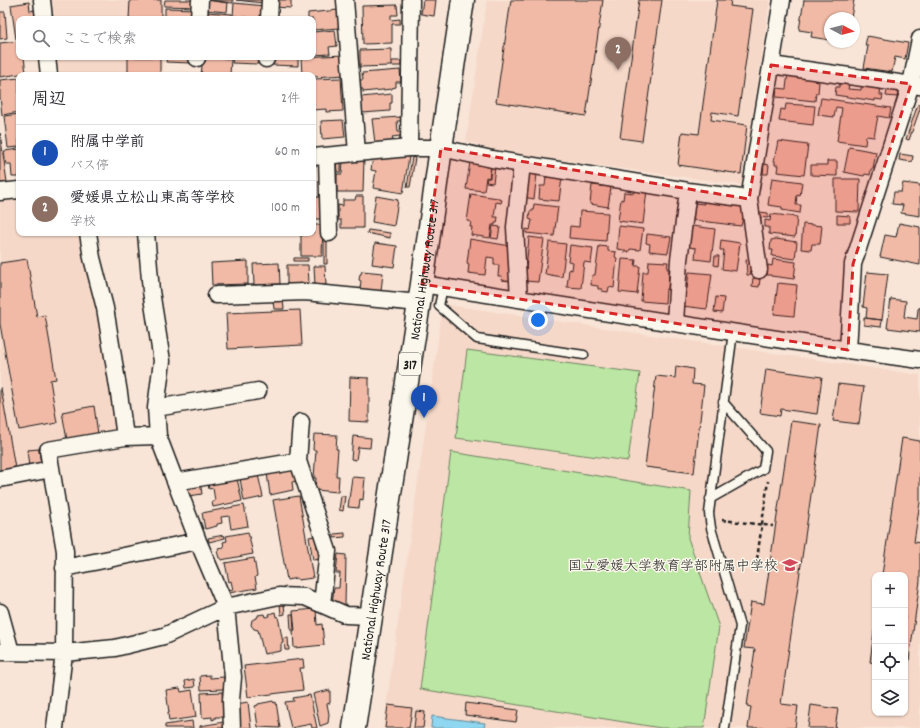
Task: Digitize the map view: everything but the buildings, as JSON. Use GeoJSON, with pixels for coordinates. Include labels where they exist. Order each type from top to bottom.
{"type":"FeatureCollection","features":[{"type":"Feature","properties":{"kind":"highway","name":"National Highway Route 317"},"geometry":{"type":"LineString","coordinates":[[354,728],[428,291],[440,148],[463,0]]}},
{"type":"Feature","properties":{"kind":"street"},"geometry":{"type":"LineString","coordinates":[[42,0],[44,16]]}},
{"type":"Feature","properties":{"kind":"street"},"geometry":{"type":"LineString","coordinates":[[199,16],[200,0]]}},
{"type":"Feature","properties":{"kind":"street"},"geometry":{"type":"LineString","coordinates":[[269,16],[270,0]]}},
{"type":"Feature","properties":{"kind":"street"},"geometry":{"type":"LineString","coordinates":[[345,0],[357,152]]}},
{"type":"Feature","properties":{"kind":"street"},"geometry":{"type":"LineString","coordinates":[[409,148],[411,0]]}},
{"type":"Feature","properties":{"kind":"street"},"geometry":{"type":"LineString","coordinates":[[759,270],[749,199],[782,0]]}},
{"type":"Feature","properties":{"kind":"street"},"geometry":{"type":"LineString","coordinates":[[848,350],[853,264],[916,85],[920,39]]}},
{"type":"Feature","properties":{"kind":"street"},"geometry":{"type":"LineString","coordinates":[[47,60],[49,72]]}},
{"type":"Feature","properties":{"kind":"street"},"geometry":{"type":"LineString","coordinates":[[771,65],[916,85]]}},
{"type":"Feature","properties":{"kind":"street"},"geometry":{"type":"LineString","coordinates":[[329,233],[320,156],[357,152],[409,148],[440,148],[522,164],[688,191],[749,199]]}},
{"type":"Feature","properties":{"kind":"street"},"geometry":{"type":"LineString","coordinates":[[519,299],[515,227],[522,164]]}},
{"type":"Feature","properties":{"kind":"street"},"geometry":{"type":"LineString","coordinates":[[0,192],[16,190]]}},
{"type":"Feature","properties":{"kind":"street"},"geometry":{"type":"LineString","coordinates":[[675,322],[679,260],[688,191]]}},
{"type":"Feature","properties":{"kind":"street"},"geometry":{"type":"LineString","coordinates":[[88,236],[92,258],[105,308],[125,437]]}},
{"type":"Feature","properties":{"kind":"street"},"geometry":{"type":"LineString","coordinates":[[146,236],[151,291],[162,361],[156,408],[158,436],[198,541],[226,607],[233,676],[230,700],[232,728]]}},
{"type":"Feature","properties":{"kind":"street"},"geometry":{"type":"LineString","coordinates":[[216,296],[305,292],[428,291],[519,299],[920,360]]}},
{"type":"Feature","properties":{"kind":"street"},"geometry":{"type":"LineString","coordinates":[[156,408],[258,391]]}},
{"type":"Feature","properties":{"kind":"street"},"geometry":{"type":"LineString","coordinates":[[301,422],[298,461],[328,551],[322,604]]}},
{"type":"Feature","properties":{"kind":"street"},"geometry":{"type":"LineString","coordinates":[[54,728],[64,653],[65,551],[48,450],[125,437],[158,436]]}},
{"type":"Feature","properties":{"kind":"street"},"geometry":{"type":"LineString","coordinates":[[175,482],[298,461]]}},
{"type":"Feature","properties":{"kind":"street"},"geometry":{"type":"LineString","coordinates":[[0,479],[51,469]]}},
{"type":"Feature","properties":{"kind":"street"},"geometry":{"type":"LineString","coordinates":[[64,568],[198,541]]}},
{"type":"Feature","properties":{"kind":"street"},"geometry":{"type":"LineString","coordinates":[[0,612],[5,652],[64,653],[115,648],[164,636],[226,607],[279,596],[305,597],[346,615],[372,616]]}},
{"type":"Feature","properties":{"kind":"lane"},"geometry":{"type":"LineString","coordinates":[[428,291],[439,306],[476,339],[584,355]]}},
{"type":"Feature","properties":{"kind":"lane"},"geometry":{"type":"LineString","coordinates":[[725,728],[740,626],[709,518],[710,499],[733,332]]}},
{"type":"Feature","properties":{"kind":"lane"},"geometry":{"type":"LineString","coordinates":[[710,499],[763,469],[766,451],[723,402]]}},
{"type":"Feature","properties":{"kind":"path"},"geometry":{"type":"LineString","coordinates":[[757,559],[768,482],[763,469]]}},
{"type":"Feature","properties":{"kind":"path"},"geometry":{"type":"LineString","coordinates":[[709,518],[774,526]]}},
{"type":"Feature","properties":{"kind":"highlighted area"},"geometry":{"type":"Polygon","coordinates":[[[771,65],[911,84],[853,264],[848,350],[422,284],[441,148],[749,199],[771,65]]]}},
{"type":"Feature","properties":{"kind":"shaded area"},"geometry":{"type":"Polygon","coordinates":[[[49,0],[163,0],[163,16],[49,16],[49,0]]]}},
{"type":"Feature","properties":{"kind":"shaded area"},"geometry":{"type":"Polygon","coordinates":[[[487,0],[770,0],[742,185],[499,152],[466,141],[487,0]]]}},
{"type":"Feature","properties":{"kind":"shaded area"},"geometry":{"type":"Polygon","coordinates":[[[53,60],[163,60],[163,72],[54,72],[53,60]]]}},
{"type":"Feature","properties":{"kind":"shaded area"},"geometry":{"type":"Polygon","coordinates":[[[16,195],[16,236],[84,236],[118,431],[43,441],[45,464],[0,472],[0,197],[16,195]]]}},
{"type":"Feature","properties":{"kind":"shaded area"},"geometry":{"type":"Polygon","coordinates":[[[443,304],[920,375],[920,728],[383,728],[443,304]]]}},
{"type":"Feature","properties":{"kind":"green space"},"geometry":{"type":"Polygon","coordinates":[[[467,350],[640,373],[628,461],[456,438],[467,350]]]}},
{"type":"Feature","properties":{"kind":"green space"},"geometry":{"type":"Polygon","coordinates":[[[451,452],[691,491],[688,538],[719,627],[704,728],[661,728],[420,689],[451,452]]]}},
{"type":"Feature","properties":{"kind":"water"},"geometry":{"type":"Polygon","coordinates":[[[432,716],[485,723],[484,728],[431,728],[432,716]]]}},
{"type":"Feature","properties":{"kind":"place","name":"愛媛県立松山東高等学校"},"geometry":{"type":"Point","coordinates":[618,70]}},
{"type":"Feature","properties":{"kind":"place","name":"附属中学前"},"geometry":{"type":"Point","coordinates":[424,418]}},
{"type":"Feature","properties":{"kind":"place","name":"国立愛媛大学教育学部附属中学校"},"geometry":{"type":"Point","coordinates":[790,565]}}]}
